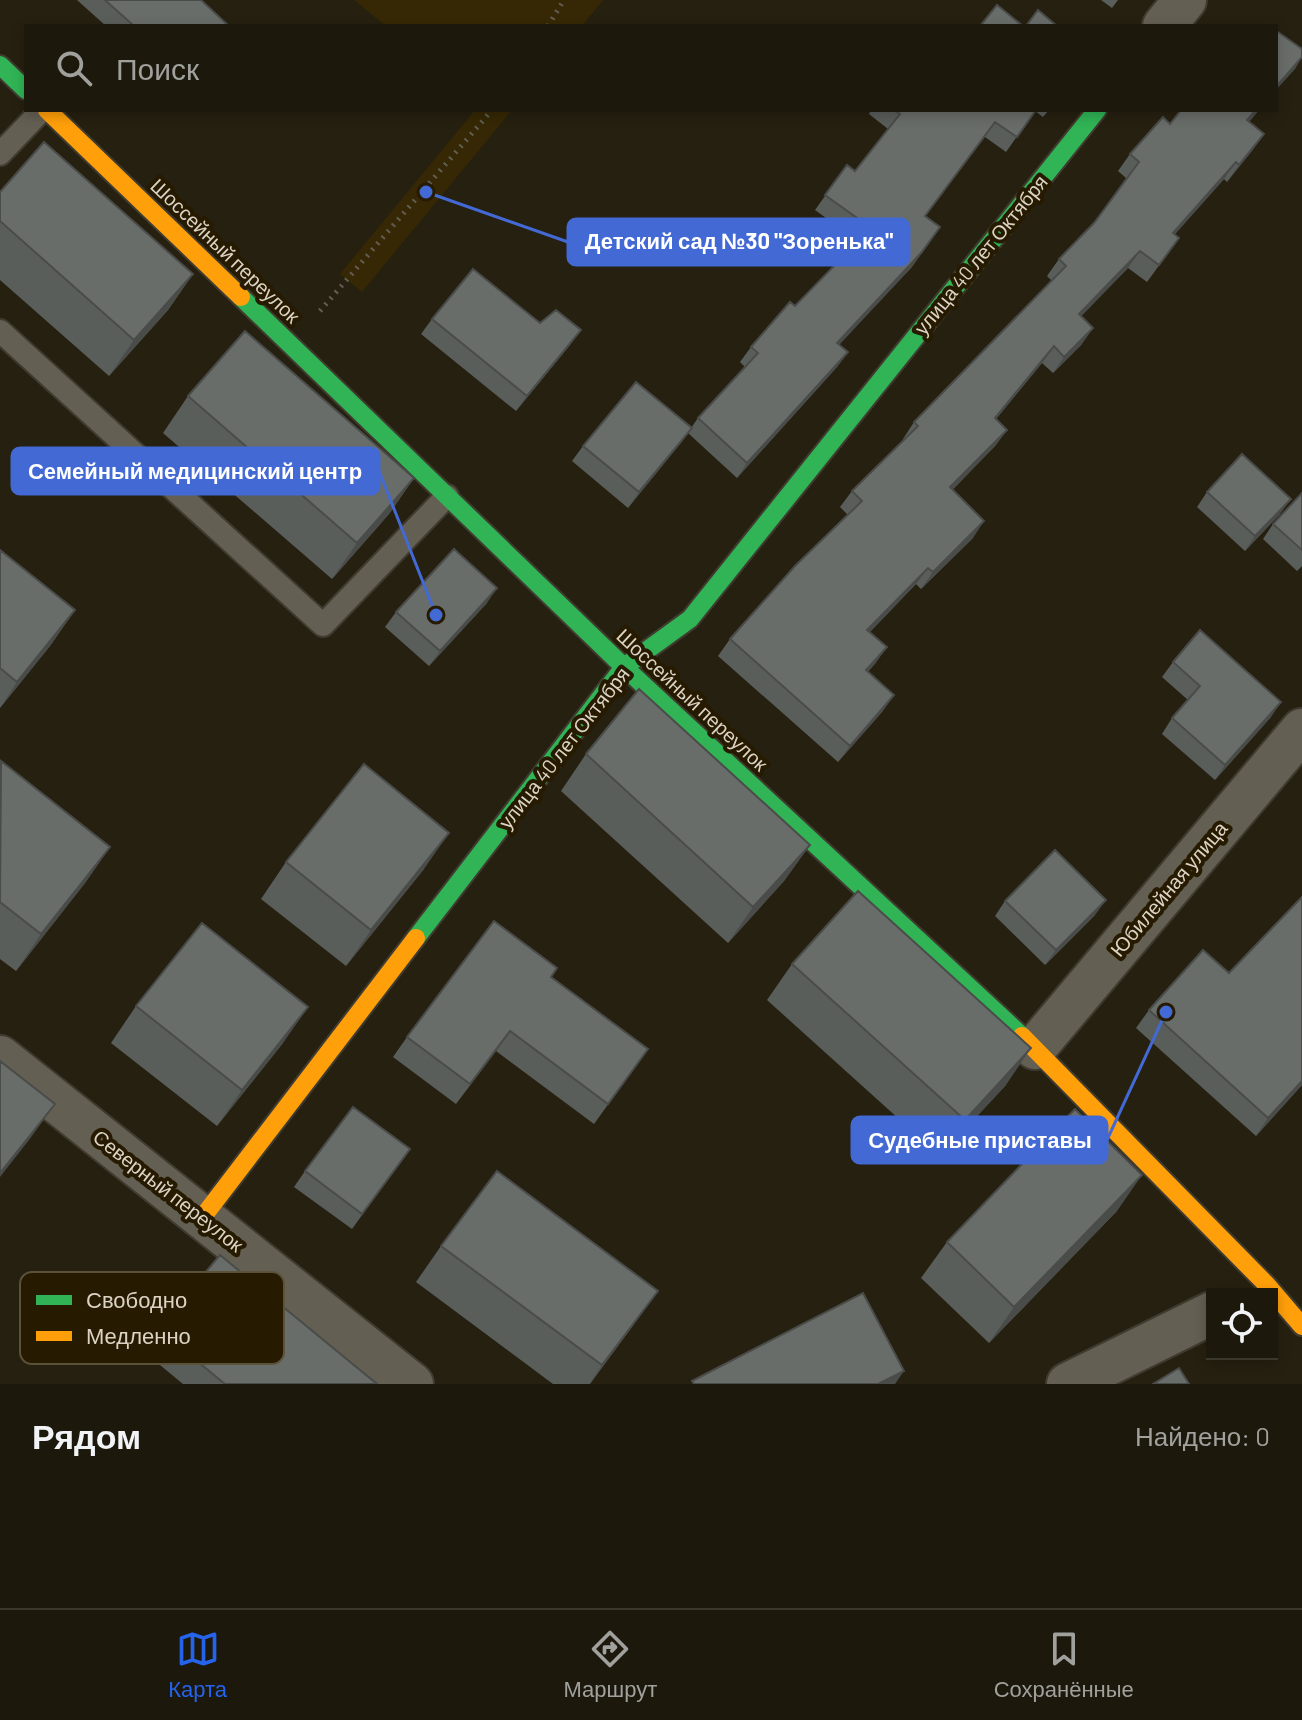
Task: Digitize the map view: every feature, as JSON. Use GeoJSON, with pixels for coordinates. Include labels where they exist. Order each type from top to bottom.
{"type":"FeatureCollection","features":[{"type":"Feature","properties":{"kind":"main road"},"geometry":{"type":"LineString","coordinates":[[0,65],[24,88]]}},
{"type":"Feature","properties":{"kind":"main road","name":"Шоссейный переулок"},"geometry":{"type":"LineString","coordinates":[[46,112],[624,667],[1035,1048],[1257,1288]]}},
{"type":"Feature","properties":{"kind":"main road","name":"улица 40 лет Октября"},"geometry":{"type":"LineString","coordinates":[[202,1218],[624,667],[690,619],[1095,112]]}},
{"type":"Feature","properties":{"kind":"main road","name":"Шоссейный переулок"},"geometry":{"type":"LineString","coordinates":[[1278,1306],[1302,1326]]}},
{"type":"Feature","properties":{"kind":"street"},"geometry":{"type":"LineString","coordinates":[[1166,24],[1185,0]]}},
{"type":"Feature","properties":{"kind":"street","name":"Юбилейная улица"},"geometry":{"type":"LineString","coordinates":[[1035,1048],[1302,730]]}},
{"type":"Feature","properties":{"kind":"street","name":"Северный переулок"},"geometry":{"type":"LineString","coordinates":[[0,1057],[270,1272]]}},
{"type":"Feature","properties":{"kind":"street","name":"Северный переулок"},"geometry":{"type":"LineString","coordinates":[[284,1283],[412,1384]]}},
{"type":"Feature","properties":{"kind":"street"},"geometry":{"type":"LineString","coordinates":[[1068,1384],[1206,1316]]}},
{"type":"Feature","properties":{"kind":"lane"},"geometry":{"type":"LineString","coordinates":[[0,154],[42,112]]}},
{"type":"Feature","properties":{"kind":"lane"},"geometry":{"type":"LineString","coordinates":[[0,331],[323,625],[447,496]]}},
{"type":"Feature","properties":{"kind":"path"},"geometry":{"type":"LineString","coordinates":[[549,24],[564,0]]}},
{"type":"Feature","properties":{"kind":"path"},"geometry":{"type":"LineString","coordinates":[[291,345],[490,112]]}},
{"type":"Feature","properties":{"kind":"shaded area"},"geometry":{"type":"Polygon","coordinates":[[[354,0],[603,0],[584,24],[384,24],[354,0]]]}},
{"type":"Feature","properties":{"kind":"shaded area"},"geometry":{"type":"Polygon","coordinates":[[[473,112],[510,112],[362,292],[340,274],[473,112]]]}},
{"type":"Feature","properties":{"kind":"building"},"geometry":{"type":"Polygon","coordinates":[[[105,0],[201,0],[227,24],[132,24],[105,0]]]}},
{"type":"Feature","properties":{"kind":"building"},"geometry":{"type":"Polygon","coordinates":[[[997,5],[1021,24],[982,24],[997,5]]]}},
{"type":"Feature","properties":{"kind":"building"},"geometry":{"type":"Polygon","coordinates":[[[1038,10],[1055,24],[1028,24],[1038,10]]]}},
{"type":"Feature","properties":{"kind":"building"},"geometry":{"type":"Polygon","coordinates":[[[1278,32],[1302,49],[1302,57],[1278,85],[1278,32]]]}},
{"type":"Feature","properties":{"kind":"building"},"geometry":{"type":"Polygon","coordinates":[[[897,112],[1035,112],[1017,137],[995,122],[925,216],[940,227],[921,253],[837,343],[848,352],[747,463],[698,418],[758,353],[751,347],[790,302],[795,306],[871,228],[825,195],[847,165],[855,171],[900,114],[897,112]]]}},
{"type":"Feature","properties":{"kind":"building"},"geometry":{"type":"Polygon","coordinates":[[[1179,112],[1254,112],[1247,120],[1264,134],[1239,165],[1236,162],[1173,233],[1179,238],[1159,265],[1140,251],[1079,314],[1093,328],[1064,357],[1054,346],[995,418],[1007,430],[950,487],[984,521],[933,572],[928,568],[867,630],[887,647],[866,670],[894,695],[850,746],[730,639],[795,566],[862,501],[852,491],[918,426],[914,422],[1066,266],[1059,259],[1094,223],[1139,162],[1130,154],[1163,117],[1170,124],[1179,112]]]}},
{"type":"Feature","properties":{"kind":"building"},"geometry":{"type":"Polygon","coordinates":[[[44,142],[193,274],[134,340],[0,221],[0,192],[44,142]]]}},
{"type":"Feature","properties":{"kind":"building"},"geometry":{"type":"Polygon","coordinates":[[[473,269],[540,323],[556,310],[581,330],[527,396],[432,319],[473,269]]]}},
{"type":"Feature","properties":{"kind":"building"},"geometry":{"type":"Polygon","coordinates":[[[245,331],[414,478],[357,543],[188,396],[245,331]]]}},
{"type":"Feature","properties":{"kind":"building"},"geometry":{"type":"Polygon","coordinates":[[[636,382],[692,428],[639,492],[583,446],[636,382]]]}},
{"type":"Feature","properties":{"kind":"building"},"geometry":{"type":"Polygon","coordinates":[[[1242,454],[1291,499],[1255,536],[1207,492],[1242,454]]]}},
{"type":"Feature","properties":{"kind":"building"},"geometry":{"type":"Polygon","coordinates":[[[1302,493],[1302,550],[1273,524],[1302,493]]]}},
{"type":"Feature","properties":{"kind":"building"},"geometry":{"type":"Polygon","coordinates":[[[454,549],[497,588],[440,651],[396,612],[454,549]]]}},
{"type":"Feature","properties":{"kind":"building"},"geometry":{"type":"Polygon","coordinates":[[[0,550],[75,610],[17,682],[0,668],[0,550]]]}},
{"type":"Feature","properties":{"kind":"building"},"geometry":{"type":"Polygon","coordinates":[[[1200,630],[1281,702],[1225,765],[1172,718],[1200,686],[1173,662],[1200,630]]]}},
{"type":"Feature","properties":{"kind":"building"},"geometry":{"type":"Polygon","coordinates":[[[639,689],[810,845],[753,907],[586,754],[639,689]]]}},
{"type":"Feature","properties":{"kind":"building"},"geometry":{"type":"Polygon","coordinates":[[[1,761],[110,847],[41,934],[0,902],[1,761]]]}},
{"type":"Feature","properties":{"kind":"building"},"geometry":{"type":"Polygon","coordinates":[[[364,764],[449,833],[371,930],[286,862],[364,764]]]}},
{"type":"Feature","properties":{"kind":"building"},"geometry":{"type":"Polygon","coordinates":[[[1055,850],[1106,900],[1056,950],[1005,901],[1055,850]]]}},
{"type":"Feature","properties":{"kind":"building"},"geometry":{"type":"Polygon","coordinates":[[[858,891],[1031,1048],[965,1120],[792,964],[858,891]]]}},
{"type":"Feature","properties":{"kind":"building"},"geometry":{"type":"Polygon","coordinates":[[[1302,897],[1302,1081],[1268,1118],[1149,1010],[1203,950],[1229,973],[1302,897]]]}},
{"type":"Feature","properties":{"kind":"building"},"geometry":{"type":"Polygon","coordinates":[[[494,921],[557,968],[551,977],[648,1049],[608,1104],[510,1031],[470,1084],[407,1037],[494,921]]]}},
{"type":"Feature","properties":{"kind":"building"},"geometry":{"type":"Polygon","coordinates":[[[202,923],[308,1007],[242,1090],[136,1006],[202,923]]]}},
{"type":"Feature","properties":{"kind":"building"},"geometry":{"type":"Polygon","coordinates":[[[0,1061],[55,1104],[0,1173],[0,1061]]]}},
{"type":"Feature","properties":{"kind":"building"},"geometry":{"type":"Polygon","coordinates":[[[353,1107],[410,1149],[362,1214],[305,1171],[353,1107]]]}},
{"type":"Feature","properties":{"kind":"building"},"geometry":{"type":"Polygon","coordinates":[[[1075,1109],[1142,1175],[1014,1307],[947,1242],[1075,1109]]]}},
{"type":"Feature","properties":{"kind":"building"},"geometry":{"type":"Polygon","coordinates":[[[497,1171],[658,1291],[602,1365],[441,1246],[497,1171]]]}},
{"type":"Feature","properties":{"kind":"building"},"geometry":{"type":"Polygon","coordinates":[[[220,1255],[241,1272],[206,1272],[220,1255]]]}},
{"type":"Feature","properties":{"kind":"building"},"geometry":{"type":"Polygon","coordinates":[[[863,1293],[904,1371],[878,1384],[694,1384],[692,1381],[863,1293]]]}},
{"type":"Feature","properties":{"kind":"building"},"geometry":{"type":"Polygon","coordinates":[[[284,1308],[377,1384],[225,1384],[201,1364],[284,1364],[284,1308]]]}},
{"type":"Feature","properties":{"kind":"building"},"geometry":{"type":"Polygon","coordinates":[[[1179,1368],[1189,1384],[1153,1384],[1179,1368]]]}},
{"type":"Feature","properties":{"kind":"traffic: fast"},"geometry":{"type":"LineString","coordinates":[[0,65],[24,88]]}},
{"type":"Feature","properties":{"kind":"traffic: fast"},"geometry":{"type":"LineString","coordinates":[[416,938],[624,667],[690,619],[1095,112]]}},
{"type":"Feature","properties":{"kind":"traffic: fast"},"geometry":{"type":"LineString","coordinates":[[241,297],[624,667],[1022,1036]]}},
{"type":"Feature","properties":{"kind":"traffic: slow"},"geometry":{"type":"LineString","coordinates":[[49,112],[241,297]]}},
{"type":"Feature","properties":{"kind":"traffic: slow"},"geometry":{"type":"LineString","coordinates":[[202,1218],[416,938]]}},
{"type":"Feature","properties":{"kind":"traffic: slow"},"geometry":{"type":"LineString","coordinates":[[1022,1036],[1267,1285],[1302,1326]]}},
{"type":"Feature","properties":{"kind":"place","name":"Детский сад №30 \"Зоренька\""},"geometry":{"type":"Point","coordinates":[426,192]}},
{"type":"Feature","properties":{"kind":"place","name":"Семейный медицинский центр"},"geometry":{"type":"Point","coordinates":[436,615]}},
{"type":"Feature","properties":{"kind":"place","name":"Судебные приставы"},"geometry":{"type":"Point","coordinates":[1166,1012]}}]}
